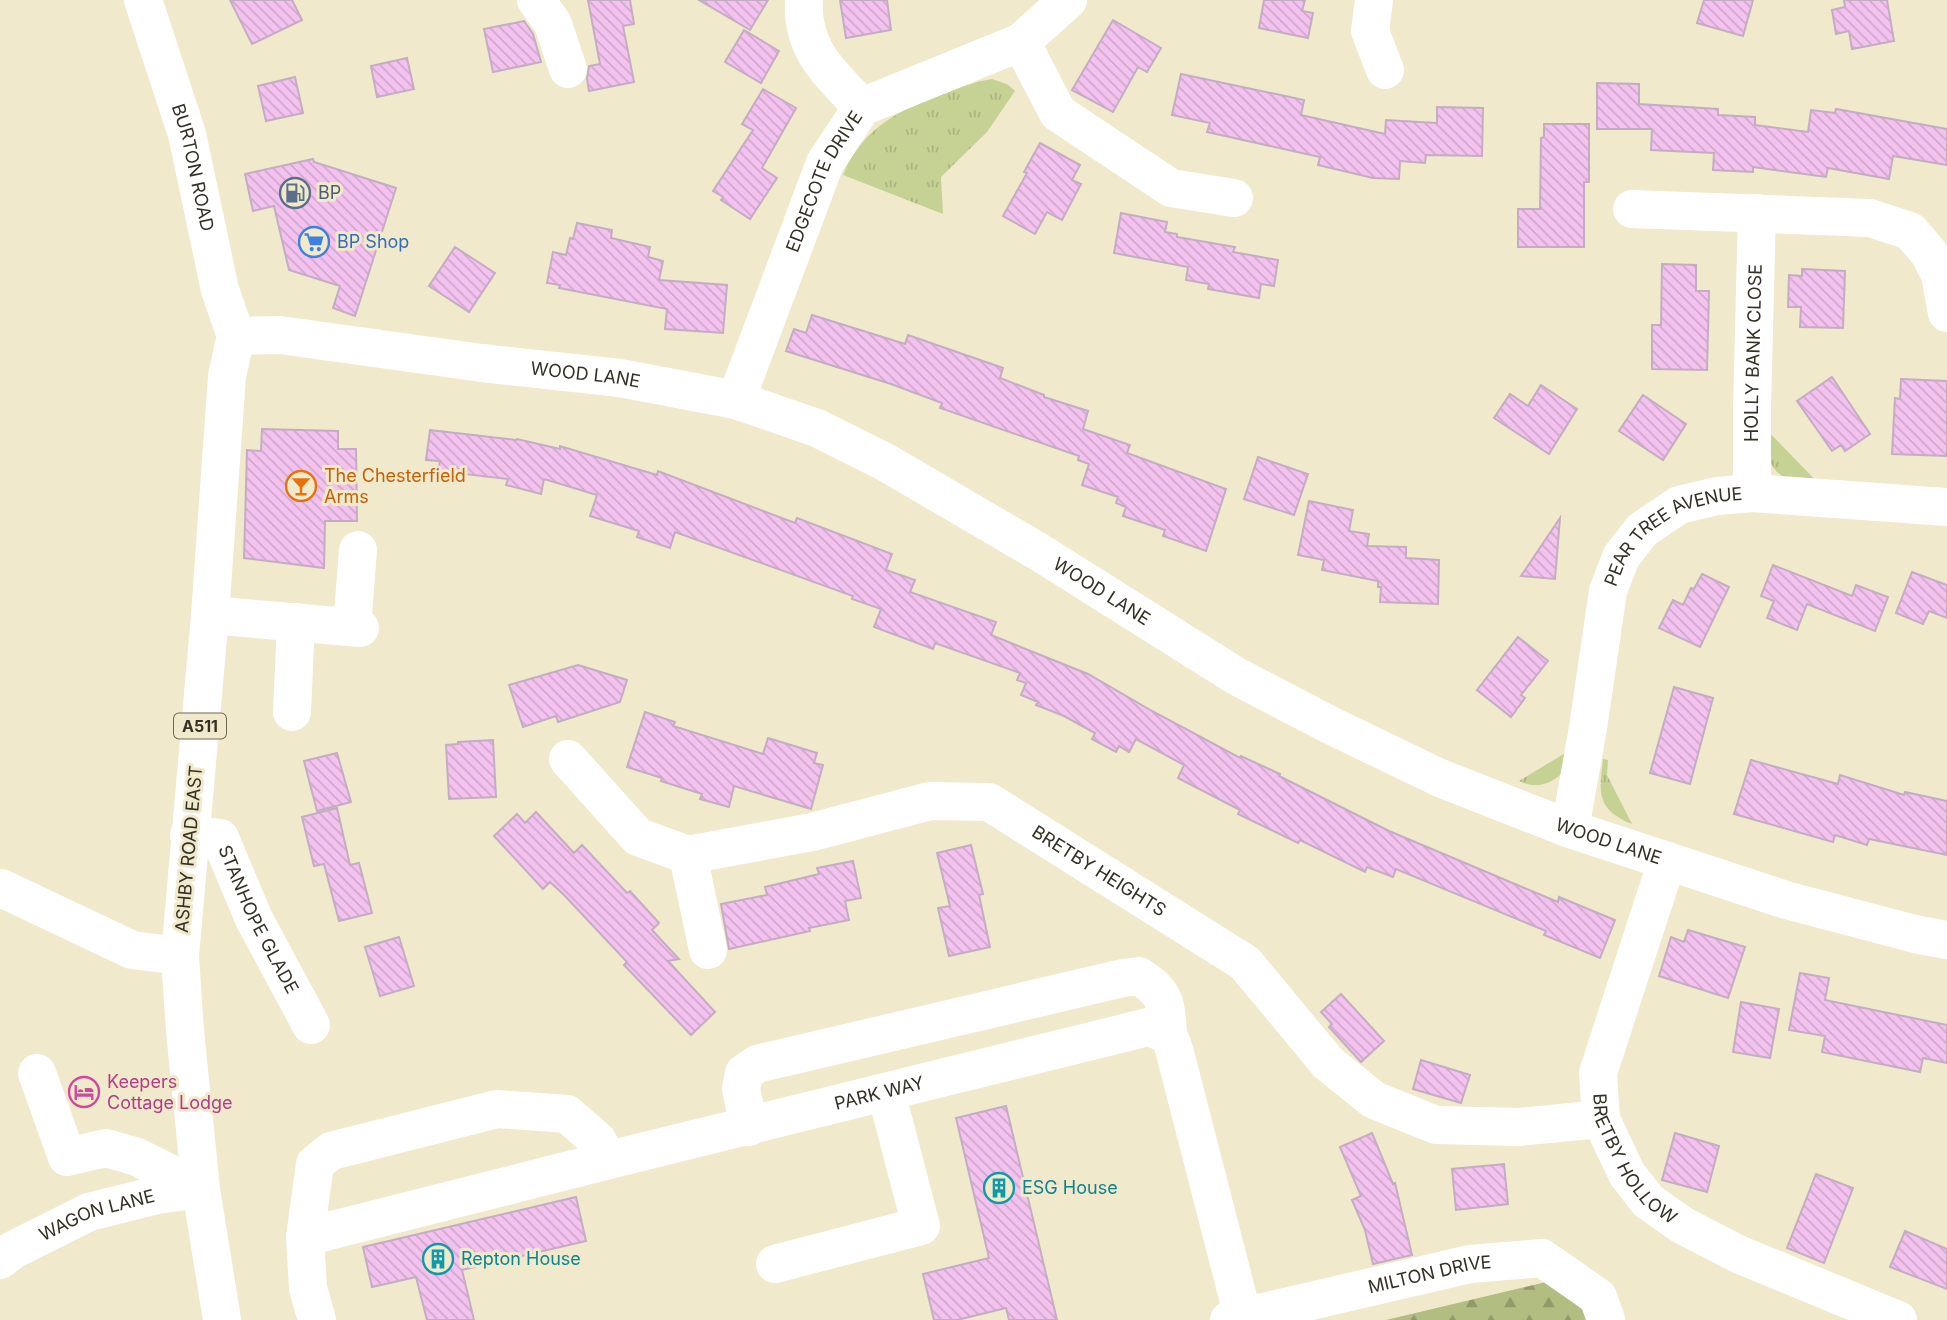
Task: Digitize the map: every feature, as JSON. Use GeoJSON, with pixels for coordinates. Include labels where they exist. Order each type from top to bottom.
{"type":"FeatureCollection","features":[{"type":"Feature","properties":{"kind":"main road","name":"BURTON ROAD"},"geometry":{"type":"LineString","coordinates":[[143,0],[187,134],[220,290],[236,336]]}},
{"type":"Feature","properties":{"kind":"main road"},"geometry":{"type":"LineString","coordinates":[[536,0],[552,24],[568,69]]}},
{"type":"Feature","properties":{"kind":"main road"},"geometry":{"type":"LineString","coordinates":[[804,0],[803,17],[810,46],[832,76],[862,107]]}},
{"type":"Feature","properties":{"kind":"main road","name":"EDGECOTE DRIVE"},"geometry":{"type":"LineString","coordinates":[[736,400],[825,163],[862,107],[1021,42],[1068,0]]}},
{"type":"Feature","properties":{"kind":"main road"},"geometry":{"type":"LineString","coordinates":[[1374,0],[1370,32],[1385,71]]}},
{"type":"Feature","properties":{"kind":"main road"},"geometry":{"type":"LineString","coordinates":[[1021,42],[1058,113],[1171,188],[1234,198]]}},
{"type":"Feature","properties":{"kind":"main road"},"geometry":{"type":"LineString","coordinates":[[1632,209],[1870,218],[1910,231],[1929,253],[1940,275],[1947,313]]}},
{"type":"Feature","properties":{"kind":"main road","name":"HOLLY BANK CLOSE"},"geometry":{"type":"LineString","coordinates":[[1752,493],[1757,213]]}},
{"type":"Feature","properties":{"kind":"main road","name":"WOOD LANE"},"geometry":{"type":"LineString","coordinates":[[236,336],[280,335],[482,363],[620,378],[736,400],[817,428],[885,462],[1039,552],[1236,676],[1440,778],[1570,830],[1787,900],[1947,940]]}},
{"type":"Feature","properties":{"kind":"main road","name":"ASHBY ROAD EAST"},"geometry":{"type":"LineString","coordinates":[[222,1320],[201,1189],[180,956],[228,376],[236,336]]}},
{"type":"Feature","properties":{"kind":"main road","name":"PEAR TREE AVENUE"},"geometry":{"type":"LineString","coordinates":[[1570,830],[1608,590],[1621,557],[1642,530],[1679,505],[1717,496],[1752,493],[1947,507]]}},
{"type":"Feature","properties":{"kind":"main road"},"geometry":{"type":"LineString","coordinates":[[210,615],[356,628],[358,551]]}},
{"type":"Feature","properties":{"kind":"main road"},"geometry":{"type":"LineString","coordinates":[[292,712],[296,622]]}},
{"type":"Feature","properties":{"kind":"main road"},"geometry":{"type":"LineString","coordinates":[[568,759],[638,837],[688,855],[708,950]]}},
{"type":"Feature","properties":{"kind":"main road","name":"BRETBY HEIGHTS"},"geometry":{"type":"LineString","coordinates":[[688,855],[812,832],[930,801],[989,802],[1245,963],[1328,1063],[1374,1100],[1436,1125],[1519,1127],[1601,1119]]}},
{"type":"Feature","properties":{"kind":"main road","name":"STANHOPE GLADE"},"geometry":{"type":"LineString","coordinates":[[189,835],[220,838],[254,919],[312,1026]]}},
{"type":"Feature","properties":{"kind":"main road","name":"BRETBY HOLLOW"},"geometry":{"type":"LineString","coordinates":[[1667,861],[1598,1073],[1601,1119],[1627,1174],[1648,1201],[1682,1225],[1738,1254],[1898,1320]]}},
{"type":"Feature","properties":{"kind":"main road"},"geometry":{"type":"LineString","coordinates":[[1,889],[132,950],[180,956]]}},
{"type":"Feature","properties":{"kind":"main road"},"geometry":{"type":"LineString","coordinates":[[748,1127],[741,1089],[744,1073],[757,1065],[1139,976],[1156,986],[1166,1002],[1168,1034],[1178,1062],[1236,1318]]}},
{"type":"Feature","properties":{"kind":"main road","name":"PARK WAY"},"geometry":{"type":"LineString","coordinates":[[304,1237],[1148,1027],[1168,1034]]}},
{"type":"Feature","properties":{"kind":"main road"},"geometry":{"type":"LineString","coordinates":[[37,1073],[66,1157],[106,1148],[137,1157],[201,1189]]}},
{"type":"Feature","properties":{"kind":"main road"},"geometry":{"type":"LineString","coordinates":[[775,1264],[920,1226],[886,1092]]}},
{"type":"Feature","properties":{"kind":"main road"},"geometry":{"type":"LineString","coordinates":[[317,1320],[308,1287],[304,1237],[315,1164],[331,1151],[497,1109],[567,1114],[597,1140],[609,1160]]}},
{"type":"Feature","properties":{"kind":"main road","name":"WAGON LANE"},"geometry":{"type":"LineString","coordinates":[[0,1260],[13,1250],[89,1212],[157,1195],[201,1189]]}},
{"type":"Feature","properties":{"kind":"main road","name":"MILTON DRIVE"},"geometry":{"type":"LineString","coordinates":[[1236,1318],[1470,1264],[1542,1258],[1598,1297],[1606,1320]]}},
{"type":"Feature","properties":{"kind":"green space"},"geometry":{"type":"Polygon","coordinates":[[[992,79],[1007,84],[1015,91],[987,132],[941,177],[943,214],[843,175],[861,144],[887,121],[934,97],[992,79]]]}},
{"type":"Feature","properties":{"kind":"green space"},"geometry":{"type":"Polygon","coordinates":[[[1765,428],[1824,489],[1796,482],[1779,474],[1769,457],[1765,428]]]}},
{"type":"Feature","properties":{"kind":"green space"},"geometry":{"type":"Polygon","coordinates":[[[1567,752],[1570,766],[1553,780],[1541,785],[1519,781],[1567,752]]]}},
{"type":"Feature","properties":{"kind":"green space"},"geometry":{"type":"Polygon","coordinates":[[[1603,759],[1608,760],[1607,775],[1632,824],[1612,812],[1602,799],[1603,759]]]}},
{"type":"Feature","properties":{"kind":"green space"},"geometry":{"type":"Polygon","coordinates":[[[1550,1281],[1594,1320],[1386,1320],[1550,1281]]]}},
{"type":"Feature","properties":{"kind":"building"},"geometry":{"type":"Polygon","coordinates":[[[230,0],[292,0],[302,20],[252,44],[230,0]]]}},
{"type":"Feature","properties":{"kind":"building"},"geometry":{"type":"Polygon","coordinates":[[[588,0],[630,0],[634,24],[623,26],[634,82],[589,91],[589,66],[600,64],[588,0]]]}},
{"type":"Feature","properties":{"kind":"building"},"geometry":{"type":"Polygon","coordinates":[[[699,0],[768,0],[750,30],[699,0]]]}},
{"type":"Feature","properties":{"kind":"building"},"geometry":{"type":"Polygon","coordinates":[[[840,0],[887,0],[891,30],[846,38],[840,0]]]}},
{"type":"Feature","properties":{"kind":"building"},"geometry":{"type":"Polygon","coordinates":[[[1264,0],[1305,0],[1302,11],[1313,13],[1308,38],[1259,28],[1264,0]]]}},
{"type":"Feature","properties":{"kind":"building"},"geometry":{"type":"Polygon","coordinates":[[[1704,0],[1753,0],[1743,36],[1697,23],[1704,0]]]}},
{"type":"Feature","properties":{"kind":"building"},"geometry":{"type":"Polygon","coordinates":[[[1844,0],[1887,0],[1894,41],[1852,49],[1849,31],[1836,34],[1832,10],[1845,7],[1844,0]]]}},
{"type":"Feature","properties":{"kind":"building"},"geometry":{"type":"Polygon","coordinates":[[[1113,20],[1161,48],[1147,72],[1138,67],[1113,112],[1072,90],[1113,20]]]}},
{"type":"Feature","properties":{"kind":"building"},"geometry":{"type":"Polygon","coordinates":[[[524,21],[533,34],[541,62],[493,72],[484,29],[524,21]]]}},
{"type":"Feature","properties":{"kind":"building"},"geometry":{"type":"Polygon","coordinates":[[[744,30],[779,51],[761,83],[725,62],[744,30]]]}},
{"type":"Feature","properties":{"kind":"building"},"geometry":{"type":"Polygon","coordinates":[[[407,58],[414,89],[377,97],[371,66],[407,58]]]}},
{"type":"Feature","properties":{"kind":"building"},"geometry":{"type":"Polygon","coordinates":[[[1181,74],[1304,100],[1301,115],[1385,134],[1386,120],[1437,123],[1437,107],[1483,108],[1482,156],[1426,155],[1425,163],[1400,161],[1399,179],[1373,178],[1318,165],[1320,157],[1207,132],[1210,123],[1172,115],[1181,74]]]}},
{"type":"Feature","properties":{"kind":"building"},"geometry":{"type":"Polygon","coordinates":[[[295,77],[303,113],[266,121],[258,86],[295,77]]]}},
{"type":"Feature","properties":{"kind":"building"},"geometry":{"type":"Polygon","coordinates":[[[1597,83],[1639,84],[1639,104],[1718,109],[1718,115],[1755,117],[1755,125],[1808,132],[1811,110],[1835,113],[1836,109],[1947,129],[1947,165],[1893,156],[1889,179],[1828,168],[1826,177],[1753,167],[1753,172],[1713,170],[1714,153],[1651,150],[1652,129],[1597,129],[1597,83]]]}},
{"type":"Feature","properties":{"kind":"building"},"geometry":{"type":"Polygon","coordinates":[[[763,89],[796,108],[762,168],[777,178],[750,219],[721,200],[723,197],[713,191],[753,130],[742,124],[763,89]]]}},
{"type":"Feature","properties":{"kind":"building"},"geometry":{"type":"Polygon","coordinates":[[[1544,124],[1589,124],[1589,182],[1584,182],[1584,247],[1518,247],[1518,209],[1540,209],[1541,138],[1544,137],[1544,124]]]}},
{"type":"Feature","properties":{"kind":"building"},"geometry":{"type":"Polygon","coordinates":[[[1040,143],[1080,165],[1072,180],[1081,184],[1062,220],[1047,212],[1035,234],[1003,216],[1040,143]]]}},
{"type":"Feature","properties":{"kind":"building"},"geometry":{"type":"Polygon","coordinates":[[[313,159],[314,162],[396,188],[355,316],[333,308],[340,286],[289,270],[274,206],[253,211],[245,174],[313,159]]]}},
{"type":"Feature","properties":{"kind":"building"},"geometry":{"type":"Polygon","coordinates":[[[1121,213],[1167,222],[1165,232],[1177,234],[1177,237],[1235,247],[1233,252],[1278,260],[1274,286],[1261,284],[1259,298],[1208,289],[1209,284],[1186,280],[1188,267],[1114,253],[1121,213]]]}},
{"type":"Feature","properties":{"kind":"building"},"geometry":{"type":"Polygon","coordinates":[[[577,223],[612,230],[611,238],[650,247],[648,257],[663,261],[659,280],[727,285],[723,333],[665,329],[667,309],[559,288],[560,285],[547,283],[553,252],[566,255],[577,223]]]}},
{"type":"Feature","properties":{"kind":"building"},"geometry":{"type":"Polygon","coordinates":[[[455,247],[495,273],[469,312],[429,286],[455,247]]]}},
{"type":"Feature","properties":{"kind":"building"},"geometry":{"type":"Polygon","coordinates":[[[1662,264],[1696,265],[1696,291],[1709,291],[1707,370],[1652,369],[1652,325],[1661,325],[1662,264]]]}},
{"type":"Feature","properties":{"kind":"building"},"geometry":{"type":"Polygon","coordinates":[[[1802,269],[1845,271],[1843,328],[1800,327],[1801,307],[1788,307],[1789,275],[1802,276],[1802,269]]]}},
{"type":"Feature","properties":{"kind":"building"},"geometry":{"type":"Polygon","coordinates":[[[812,315],[905,344],[908,335],[1003,368],[1000,378],[1044,397],[1088,411],[1083,429],[1130,445],[1127,453],[1226,489],[1206,551],[1163,536],[1165,530],[1123,516],[1126,507],[1116,503],[1118,497],[1082,485],[1089,464],[1078,460],[1079,456],[940,408],[942,403],[891,384],[786,351],[794,329],[806,333],[812,315]]]}},
{"type":"Feature","properties":{"kind":"building"},"geometry":{"type":"Polygon","coordinates":[[[1832,377],[1870,434],[1845,451],[1841,445],[1832,451],[1797,401],[1832,377]]]}},
{"type":"Feature","properties":{"kind":"building"},"geometry":{"type":"Polygon","coordinates":[[[1901,379],[1947,381],[1947,456],[1892,454],[1895,398],[1900,399],[1901,379]]]}},
{"type":"Feature","properties":{"kind":"building"},"geometry":{"type":"Polygon","coordinates":[[[1541,385],[1577,409],[1549,454],[1494,418],[1510,394],[1528,406],[1541,385]]]}},
{"type":"Feature","properties":{"kind":"building"},"geometry":{"type":"Polygon","coordinates":[[[1643,395],[1686,424],[1663,460],[1619,431],[1643,395]]]}},
{"type":"Feature","properties":{"kind":"building","name":"The Chesterfield Arms"},"geometry":{"type":"Polygon","coordinates":[[[262,429],[338,431],[338,449],[356,449],[357,521],[325,521],[324,568],[244,558],[247,450],[261,451],[262,429]]]}},
{"type":"Feature","properties":{"kind":"building"},"geometry":{"type":"Polygon","coordinates":[[[430,430],[517,439],[560,449],[560,446],[657,475],[658,471],[795,523],[797,518],[892,554],[886,570],[915,580],[910,592],[996,622],[991,635],[1088,674],[1240,758],[1241,756],[1280,774],[1279,776],[1389,831],[1558,902],[1559,897],[1615,920],[1600,958],[1544,935],[1546,931],[1396,869],[1393,877],[1367,867],[1365,872],[1300,840],[1298,843],[1238,814],[1240,810],[1178,778],[1184,765],[1136,739],[1129,752],[1119,746],[1116,752],[1092,739],[1095,733],[1036,705],[1038,702],[1021,695],[1026,683],[1017,680],[1020,673],[935,643],[933,649],[874,627],[881,609],[852,599],[853,596],[675,532],[670,548],[637,537],[639,531],[590,516],[597,495],[544,479],[541,494],[506,485],[508,479],[438,471],[440,461],[426,460],[430,430]]]}},
{"type":"Feature","properties":{"kind":"building"},"geometry":{"type":"Polygon","coordinates":[[[1258,457],[1308,474],[1294,515],[1244,499],[1258,457]]]}},
{"type":"Feature","properties":{"kind":"building"},"geometry":{"type":"Polygon","coordinates":[[[1309,501],[1353,510],[1349,531],[1369,534],[1367,546],[1406,547],[1406,558],[1439,560],[1438,604],[1380,602],[1381,587],[1378,587],[1378,581],[1322,570],[1324,560],[1298,555],[1309,501]]]}},
{"type":"Feature","properties":{"kind":"building"},"geometry":{"type":"Polygon","coordinates":[[[1560,518],[1555,579],[1521,576],[1560,518]]]}},
{"type":"Feature","properties":{"kind":"building"},"geometry":{"type":"Polygon","coordinates":[[[1773,565],[1852,596],[1856,585],[1888,597],[1875,631],[1807,604],[1797,630],[1767,618],[1774,601],[1761,596],[1773,565]]]}},
{"type":"Feature","properties":{"kind":"building"},"geometry":{"type":"Polygon","coordinates":[[[1912,572],[1947,585],[1947,618],[1929,611],[1923,624],[1896,613],[1912,572]]]}},
{"type":"Feature","properties":{"kind":"building"},"geometry":{"type":"Polygon","coordinates":[[[1702,574],[1729,587],[1700,647],[1659,628],[1673,600],[1683,605],[1702,574]]]}},
{"type":"Feature","properties":{"kind":"building"},"geometry":{"type":"Polygon","coordinates":[[[1518,637],[1548,661],[1521,695],[1525,698],[1511,717],[1477,690],[1518,637]]]}},
{"type":"Feature","properties":{"kind":"building"},"geometry":{"type":"Polygon","coordinates":[[[578,665],[627,680],[620,702],[558,722],[556,716],[523,727],[509,685],[578,665]]]}},
{"type":"Feature","properties":{"kind":"building"},"geometry":{"type":"Polygon","coordinates":[[[1674,687],[1713,698],[1690,784],[1650,773],[1674,687]]]}},
{"type":"Feature","properties":{"kind":"building"},"geometry":{"type":"Polygon","coordinates":[[[645,712],[675,722],[673,726],[763,754],[768,738],[817,753],[814,763],[823,765],[811,809],[734,786],[729,807],[700,799],[702,794],[627,767],[645,712]]]}},
{"type":"Feature","properties":{"kind":"building"},"geometry":{"type":"Polygon","coordinates":[[[493,740],[496,797],[449,799],[446,745],[493,740]]]}},
{"type":"Feature","properties":{"kind":"building"},"geometry":{"type":"Polygon","coordinates":[[[337,753],[351,802],[317,811],[304,761],[337,753]]]}},
{"type":"Feature","properties":{"kind":"building"},"geometry":{"type":"Polygon","coordinates":[[[1751,760],[1838,784],[1840,775],[1904,795],[1905,792],[1947,801],[1947,855],[1869,839],[1867,845],[1835,835],[1833,842],[1734,814],[1751,760]]]}},
{"type":"Feature","properties":{"kind":"building"},"geometry":{"type":"Polygon","coordinates":[[[337,808],[350,865],[359,863],[372,913],[339,921],[324,864],[314,866],[302,817],[337,808]]]}},
{"type":"Feature","properties":{"kind":"building"},"geometry":{"type":"Polygon","coordinates":[[[536,812],[574,853],[582,845],[659,923],[652,930],[679,959],[668,961],[715,1012],[691,1035],[624,965],[627,962],[564,895],[550,882],[543,889],[494,836],[517,814],[525,823],[536,812]]]}},
{"type":"Feature","properties":{"kind":"building"},"geometry":{"type":"Polygon","coordinates":[[[971,845],[983,894],[979,895],[990,947],[949,956],[938,908],[950,906],[937,853],[971,845]]]}},
{"type":"Feature","properties":{"kind":"building"},"geometry":{"type":"Polygon","coordinates":[[[853,861],[861,898],[845,901],[849,920],[729,949],[721,904],[767,895],[765,887],[819,874],[817,868],[853,861]]]}},
{"type":"Feature","properties":{"kind":"building"},"geometry":{"type":"Polygon","coordinates":[[[1688,930],[1745,947],[1728,998],[1659,976],[1671,937],[1684,942],[1688,930]]]}},
{"type":"Feature","properties":{"kind":"building"},"geometry":{"type":"Polygon","coordinates":[[[399,937],[414,986],[380,996],[365,947],[399,937]]]}},
{"type":"Feature","properties":{"kind":"building"},"geometry":{"type":"Polygon","coordinates":[[[1800,973],[1829,978],[1825,1000],[1947,1025],[1947,1063],[1923,1058],[1920,1072],[1822,1052],[1825,1036],[1789,1030],[1800,973]]]}},
{"type":"Feature","properties":{"kind":"building"},"geometry":{"type":"Polygon","coordinates":[[[1341,994],[1384,1041],[1361,1062],[1329,1027],[1332,1024],[1321,1012],[1341,994]]]}},
{"type":"Feature","properties":{"kind":"building"},"geometry":{"type":"Polygon","coordinates":[[[1741,1002],[1779,1009],[1770,1058],[1733,1052],[1741,1002]]]}},
{"type":"Feature","properties":{"kind":"building"},"geometry":{"type":"Polygon","coordinates":[[[1421,1060],[1470,1075],[1461,1103],[1413,1089],[1421,1060]]]}},
{"type":"Feature","properties":{"kind":"building","name":"ESG House"},"geometry":{"type":"Polygon","coordinates":[[[1006,1106],[1057,1320],[1009,1320],[1006,1308],[957,1320],[934,1320],[923,1274],[989,1258],[956,1118],[1006,1106]]]}},
{"type":"Feature","properties":{"kind":"building"},"geometry":{"type":"Polygon","coordinates":[[[1372,1133],[1393,1184],[1395,1183],[1412,1255],[1373,1264],[1365,1230],[1352,1200],[1361,1196],[1340,1147],[1372,1133]]]}},
{"type":"Feature","properties":{"kind":"building"},"geometry":{"type":"Polygon","coordinates":[[[1675,1133],[1719,1146],[1707,1192],[1662,1180],[1675,1133]]]}},
{"type":"Feature","properties":{"kind":"building"},"geometry":{"type":"Polygon","coordinates":[[[1504,1164],[1508,1204],[1456,1210],[1452,1169],[1504,1164]]]}},
{"type":"Feature","properties":{"kind":"building"},"geometry":{"type":"Polygon","coordinates":[[[1816,1174],[1853,1188],[1824,1263],[1787,1248],[1816,1174]]]}},
{"type":"Feature","properties":{"kind":"building","name":"Repton House"},"geometry":{"type":"Polygon","coordinates":[[[576,1197],[586,1241],[462,1270],[474,1320],[427,1320],[416,1277],[372,1287],[363,1247],[576,1197]]]}},
{"type":"Feature","properties":{"kind":"building"},"geometry":{"type":"Polygon","coordinates":[[[1905,1231],[1947,1249],[1947,1289],[1890,1267],[1905,1231]]]}},
{"type":"Feature","properties":{"kind":"place","name":"BP"},"geometry":{"type":"Point","coordinates":[295,193]}},
{"type":"Feature","properties":{"kind":"place","name":"BP Shop"},"geometry":{"type":"Point","coordinates":[314,242]}},
{"type":"Feature","properties":{"kind":"place","name":"The Chesterfield Arms"},"geometry":{"type":"Point","coordinates":[301,486]}},
{"type":"Feature","properties":{"kind":"place","name":"Keepers Cottage Lodge"},"geometry":{"type":"Point","coordinates":[84,1092]}},
{"type":"Feature","properties":{"kind":"place","name":"ESG House"},"geometry":{"type":"Point","coordinates":[999,1188]}},
{"type":"Feature","properties":{"kind":"place","name":"Repton House"},"geometry":{"type":"Point","coordinates":[438,1259]}}]}
